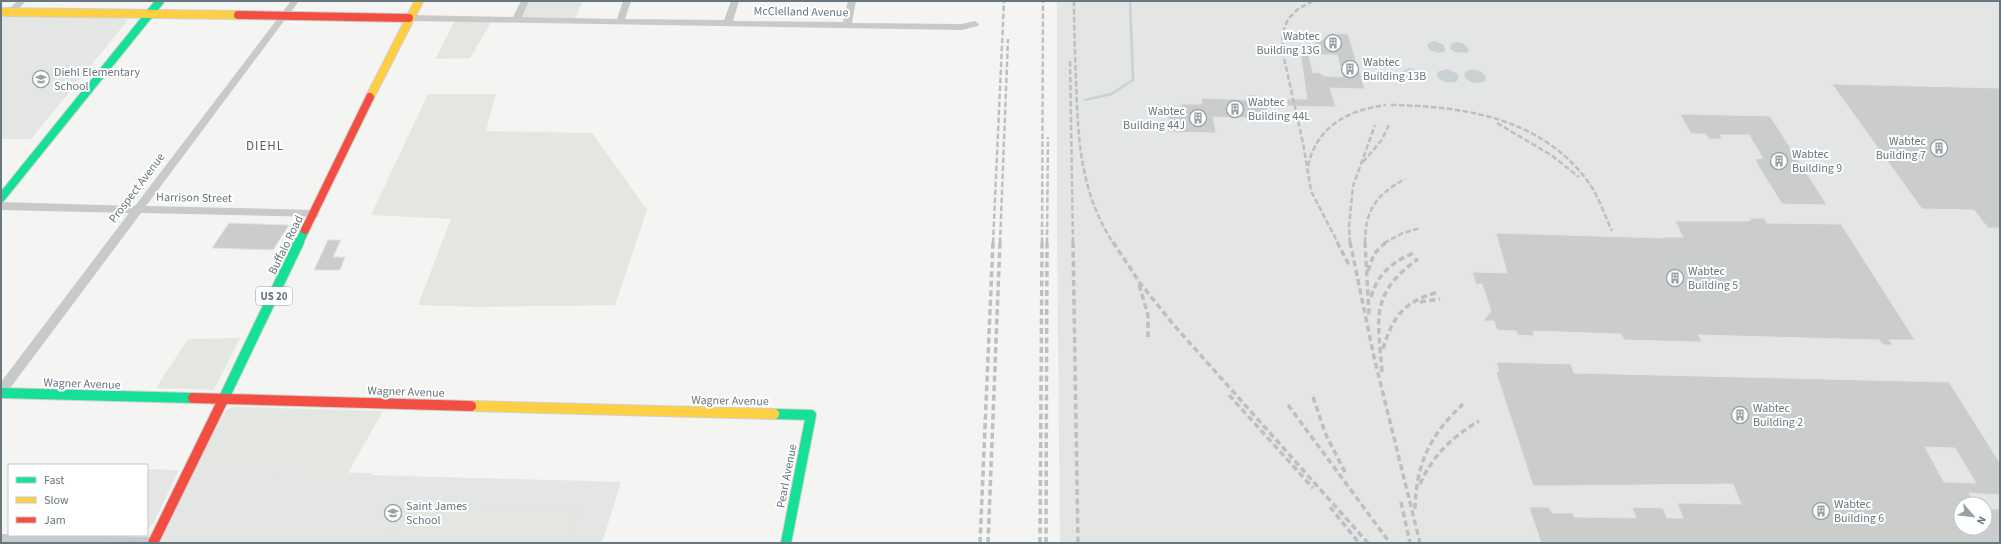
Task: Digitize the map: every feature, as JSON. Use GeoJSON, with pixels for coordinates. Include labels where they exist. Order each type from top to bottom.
{"type":"FeatureCollection","features":[{"type":"Feature","properties":{"kind":"street"},"geometry":{"type":"LineString","coordinates":[[11,12],[22,1]]}},
{"type":"Feature","properties":{"kind":"street"},"geometry":{"type":"LineString","coordinates":[[1,183],[150,1]]}},
{"type":"Feature","properties":{"kind":"street"},"geometry":{"type":"LineString","coordinates":[[1,198],[160,1]]}},
{"type":"Feature","properties":{"kind":"street","name":"Prospect Avenue"},"geometry":{"type":"LineString","coordinates":[[1,392],[295,1]]}},
{"type":"Feature","properties":{"kind":"street","name":"Buffalo Road"},"geometry":{"type":"LineString","coordinates":[[153,543],[409,18],[419,1]]}},
{"type":"Feature","properties":{"kind":"street"},"geometry":{"type":"LineString","coordinates":[[516,20],[525,1]]}},
{"type":"Feature","properties":{"kind":"street"},"geometry":{"type":"LineString","coordinates":[[620,22],[627,1]]}},
{"type":"Feature","properties":{"kind":"street"},"geometry":{"type":"LineString","coordinates":[[728,23],[735,1]]}},
{"type":"Feature","properties":{"kind":"street"},"geometry":{"type":"LineString","coordinates":[[847,25],[852,1]]}},
{"type":"Feature","properties":{"kind":"street","name":"McClelland Avenue"},"geometry":{"type":"LineString","coordinates":[[1,12],[962,27],[975,24]]}},
{"type":"Feature","properties":{"kind":"street","name":"Harrison Street"},"geometry":{"type":"LineString","coordinates":[[1,206],[314,214]]}},
{"type":"Feature","properties":{"kind":"street","name":"Wagner Avenue"},"geometry":{"type":"LineString","coordinates":[[1,392],[811,415]]}},
{"type":"Feature","properties":{"kind":"street","name":"Pearl Avenue"},"geometry":{"type":"LineString","coordinates":[[786,543],[811,415]]}},
{"type":"Feature","properties":{"kind":"street"},"geometry":{"type":"LineString","coordinates":[[1,540],[153,543]]}},
{"type":"Feature","properties":{"kind":"shaded area"},"geometry":{"type":"Polygon","coordinates":[[[528,1],[583,1],[575,18],[522,17],[528,1]]]}},
{"type":"Feature","properties":{"kind":"shaded area"},"geometry":{"type":"Polygon","coordinates":[[[1057,1],[2000,1],[2000,543],[1060,543],[1057,234],[1057,1]]]}},
{"type":"Feature","properties":{"kind":"shaded area","name":"Diehl Elementary School"},"geometry":{"type":"Polygon","coordinates":[[[1,16],[120,18],[128,20],[31,139],[1,139],[1,16]]]}},
{"type":"Feature","properties":{"kind":"shaded area"},"geometry":{"type":"Polygon","coordinates":[[[454,22],[489,22],[490,24],[470,58],[435,59],[454,22]]]}},
{"type":"Feature","properties":{"kind":"shaded area"},"geometry":{"type":"Polygon","coordinates":[[[1434,41],[1444,45],[1445,51],[1439,53],[1429,50],[1427,44],[1434,41]]]}},
{"type":"Feature","properties":{"kind":"shaded area"},"geometry":{"type":"Polygon","coordinates":[[[1457,42],[1464,44],[1469,49],[1467,53],[1456,52],[1450,49],[1451,44],[1457,42]]]}},
{"type":"Feature","properties":{"kind":"shaded area"},"geometry":{"type":"Polygon","coordinates":[[[1409,68],[1417,70],[1423,77],[1422,81],[1409,82],[1402,77],[1402,72],[1409,68]]]}},
{"type":"Feature","properties":{"kind":"shaded area"},"geometry":{"type":"Polygon","coordinates":[[[1447,69],[1458,74],[1458,80],[1456,82],[1443,81],[1438,78],[1437,72],[1447,69]]]}},
{"type":"Feature","properties":{"kind":"shaded area"},"geometry":{"type":"Polygon","coordinates":[[[1469,70],[1477,70],[1481,72],[1486,78],[1485,81],[1476,83],[1467,79],[1464,74],[1469,70]]]}},
{"type":"Feature","properties":{"kind":"shaded area"},"geometry":{"type":"Polygon","coordinates":[[[428,94],[496,94],[486,131],[592,133],[647,210],[615,305],[474,307],[418,305],[451,219],[371,215],[428,94]]]}},
{"type":"Feature","properties":{"kind":"shaded area"},"geometry":{"type":"Polygon","coordinates":[[[240,338],[214,390],[156,388],[188,339],[240,338]]]}},
{"type":"Feature","properties":{"kind":"shaded area"},"geometry":{"type":"Polygon","coordinates":[[[230,408],[383,411],[348,473],[194,471],[226,410],[230,408]]]}},
{"type":"Feature","properties":{"kind":"shaded area"},"geometry":{"type":"Polygon","coordinates":[[[148,469],[179,470],[154,522],[148,530],[148,469]]]}},
{"type":"Feature","properties":{"kind":"shaded area","name":"Saint James School"},"geometry":{"type":"Polygon","coordinates":[[[194,471],[373,473],[371,475],[621,482],[602,543],[160,543],[194,471]]]}},
{"type":"Feature","properties":{"kind":"shaded area"},"geometry":{"type":"Polygon","coordinates":[[[404,503],[578,508],[567,543],[386,543],[404,503]]]}},
{"type":"Feature","properties":{"kind":"building"},"geometry":{"type":"Polygon","coordinates":[[[1337,33],[1348,34],[1365,89],[1330,88],[1336,107],[1287,106],[1287,99],[1307,99],[1301,57],[1307,48],[1313,73],[1318,72],[1325,76],[1343,77],[1337,55],[1316,55],[1315,41],[1319,39],[1338,38],[1337,33]]]}},
{"type":"Feature","properties":{"kind":"building","name":"Wabtec Building 7"},"geometry":{"type":"Polygon","coordinates":[[[1832,84],[2000,88],[2000,228],[1988,228],[1974,210],[1922,209],[1832,84]]]}},
{"type":"Feature","properties":{"kind":"building"},"geometry":{"type":"Polygon","coordinates":[[[1247,95],[1258,95],[1259,100],[1266,100],[1269,118],[1213,117],[1216,133],[1169,132],[1167,106],[1181,107],[1181,104],[1202,104],[1201,98],[1248,100],[1247,95]]]}},
{"type":"Feature","properties":{"kind":"building","name":"Wabtec Building 9"},"geometry":{"type":"Polygon","coordinates":[[[1680,114],[1770,116],[1827,205],[1782,204],[1755,159],[1763,158],[1749,135],[1720,135],[1722,139],[1709,139],[1706,134],[1691,134],[1680,114]]]}},
{"type":"Feature","properties":{"kind":"building","name":"Wabtec Building 5"},"geometry":{"type":"Polygon","coordinates":[[[1750,218],[1764,218],[1767,223],[1841,224],[1915,340],[1889,340],[1893,345],[1883,345],[1879,340],[1698,335],[1702,342],[1624,340],[1621,334],[1533,331],[1534,336],[1518,335],[1516,331],[1497,330],[1494,321],[1483,321],[1491,311],[1482,284],[1476,284],[1472,272],[1507,273],[1496,233],[1664,238],[1663,237],[1683,237],[1675,221],[1746,221],[1751,220],[1750,218]]]}},
{"type":"Feature","properties":{"kind":"building"},"geometry":{"type":"Polygon","coordinates":[[[229,223],[289,225],[273,250],[212,248],[229,223]]]}},
{"type":"Feature","properties":{"kind":"building"},"geometry":{"type":"Polygon","coordinates":[[[328,240],[341,240],[333,257],[345,257],[340,270],[314,270],[328,240]]]}},
{"type":"Feature","properties":{"kind":"building","name":"Wabtec Building 2"},"geometry":{"type":"Polygon","coordinates":[[[1496,362],[1571,364],[1574,373],[1949,382],[2000,463],[2000,495],[1969,493],[1971,496],[1953,496],[1953,536],[1993,536],[1993,509],[2000,509],[2000,543],[1541,543],[1529,507],[1549,507],[1552,513],[1573,513],[1574,517],[1636,518],[1632,507],[1663,508],[1667,518],[1683,518],[1677,503],[1741,504],[1733,484],[1533,486],[1496,372],[1499,371],[1496,362]],[[1925,447],[1944,482],[1976,483],[1955,448],[1925,447]]]}},
{"type":"Feature","properties":{"kind":"waterway"},"geometry":{"type":"LineString","coordinates":[[1085,100],[1111,94],[1133,80],[1130,1]]}},
{"type":"Feature","properties":{"kind":"railway"},"geometry":{"type":"LineString","coordinates":[[993,243],[1004,1]]}},
{"type":"Feature","properties":{"kind":"railway"},"geometry":{"type":"LineString","coordinates":[[1042,243],[1043,1]]}},
{"type":"Feature","properties":{"kind":"railway"},"geometry":{"type":"LineString","coordinates":[[1074,1],[1078,123],[1083,164],[1087,184],[1094,204],[1102,224],[1113,243]]}},
{"type":"Feature","properties":{"kind":"railway"},"geometry":{"type":"LineString","coordinates":[[1313,1],[1298,9],[1288,19],[1283,32],[1282,49],[1303,143],[1311,191],[1338,243]]}},
{"type":"Feature","properties":{"kind":"railway"},"geometry":{"type":"LineString","coordinates":[[1000,243],[1008,39]]}},
{"type":"Feature","properties":{"kind":"railway"},"geometry":{"type":"LineString","coordinates":[[1070,61],[1073,243]]}},
{"type":"Feature","properties":{"kind":"railway"},"geometry":{"type":"LineString","coordinates":[[1308,166],[1312,152],[1319,140],[1336,122],[1359,111],[1386,105]]}},
{"type":"Feature","properties":{"kind":"railway"},"geometry":{"type":"LineString","coordinates":[[1391,105],[1445,108],[1472,113],[1523,129],[1546,142],[1567,158],[1586,179],[1597,198],[1612,231]]}},
{"type":"Feature","properties":{"kind":"railway"},"geometry":{"type":"LineString","coordinates":[[1363,162],[1381,141],[1390,123]]}},
{"type":"Feature","properties":{"kind":"railway"},"geometry":{"type":"LineString","coordinates":[[1497,123],[1551,155],[1579,177]]}},
{"type":"Feature","properties":{"kind":"railway"},"geometry":{"type":"LineString","coordinates":[[1350,243],[1349,226],[1353,186],[1375,125]]}},
{"type":"Feature","properties":{"kind":"railway"},"geometry":{"type":"LineString","coordinates":[[1047,243],[1048,137]]}},
{"type":"Feature","properties":{"kind":"railway"},"geometry":{"type":"LineString","coordinates":[[1365,243],[1367,221],[1374,205],[1387,191],[1405,179]]}},
{"type":"Feature","properties":{"kind":"railway"},"geometry":{"type":"LineString","coordinates":[[1384,243],[1403,233],[1420,228]]}},
{"type":"Feature","properties":{"kind":"railway"},"geometry":{"type":"LineString","coordinates":[[980,543],[993,242]]}},
{"type":"Feature","properties":{"kind":"railway"},"geometry":{"type":"LineString","coordinates":[[988,543],[1000,242]]}},
{"type":"Feature","properties":{"kind":"railway"},"geometry":{"type":"LineString","coordinates":[[1040,543],[1042,242]]}},
{"type":"Feature","properties":{"kind":"railway"},"geometry":{"type":"LineString","coordinates":[[1046,543],[1047,242]]}},
{"type":"Feature","properties":{"kind":"railway"},"geometry":{"type":"LineString","coordinates":[[1073,242],[1078,543]]}},
{"type":"Feature","properties":{"kind":"railway"},"geometry":{"type":"LineString","coordinates":[[1113,242],[1140,283],[1172,323],[1368,543]]}},
{"type":"Feature","properties":{"kind":"railway"},"geometry":{"type":"LineString","coordinates":[[1337,242],[1350,267]]}},
{"type":"Feature","properties":{"kind":"railway"},"geometry":{"type":"LineString","coordinates":[[1350,242],[1374,357],[1420,543]]}},
{"type":"Feature","properties":{"kind":"railway"},"geometry":{"type":"LineString","coordinates":[[1368,271],[1374,254],[1386,242]]}},
{"type":"Feature","properties":{"kind":"railway"},"geometry":{"type":"LineString","coordinates":[[1365,243],[1369,315]]}},
{"type":"Feature","properties":{"kind":"railway"},"geometry":{"type":"LineString","coordinates":[[1371,297],[1382,275],[1400,259],[1416,252]]}},
{"type":"Feature","properties":{"kind":"railway"},"geometry":{"type":"LineString","coordinates":[[1382,372],[1379,322],[1380,309],[1384,296],[1391,284],[1402,272],[1418,259]]}},
{"type":"Feature","properties":{"kind":"railway"},"geometry":{"type":"LineString","coordinates":[[1139,285],[1148,315],[1148,337]]}},
{"type":"Feature","properties":{"kind":"railway"},"geometry":{"type":"LineString","coordinates":[[1383,349],[1391,327],[1402,312],[1417,300],[1439,292]]}},
{"type":"Feature","properties":{"kind":"railway"},"geometry":{"type":"LineString","coordinates":[[1420,302],[1440,299]]}},
{"type":"Feature","properties":{"kind":"railway"},"geometry":{"type":"LineString","coordinates":[[1229,395],[1313,488]]}},
{"type":"Feature","properties":{"kind":"railway"},"geometry":{"type":"LineString","coordinates":[[1313,397],[1326,435],[1346,474]]}},
{"type":"Feature","properties":{"kind":"railway"},"geometry":{"type":"LineString","coordinates":[[1415,509],[1418,478],[1427,451],[1442,427],[1463,404]]}},
{"type":"Feature","properties":{"kind":"railway"},"geometry":{"type":"LineString","coordinates":[[1288,405],[1390,543]]}},
{"type":"Feature","properties":{"kind":"railway"},"geometry":{"type":"LineString","coordinates":[[1420,484],[1431,464],[1444,448],[1452,440],[1479,421]]}},
{"type":"Feature","properties":{"kind":"railway"},"geometry":{"type":"LineString","coordinates":[[1401,502],[1410,543]]}},
{"type":"Feature","properties":{"kind":"railway"},"geometry":{"type":"LineString","coordinates":[[1330,507],[1359,543]]}},
{"type":"Feature","properties":{"kind":"traffic: fast"},"geometry":{"type":"LineString","coordinates":[[1,198],[160,1]]}},
{"type":"Feature","properties":{"kind":"traffic: fast"},"geometry":{"type":"LineString","coordinates":[[222,402],[305,230]]}},
{"type":"Feature","properties":{"kind":"traffic: fast"},"geometry":{"type":"LineString","coordinates":[[1,393],[193,398]]}},
{"type":"Feature","properties":{"kind":"traffic: fast"},"geometry":{"type":"LineString","coordinates":[[774,414],[811,415],[786,543]]}},
{"type":"Feature","properties":{"kind":"traffic: slow"},"geometry":{"type":"LineString","coordinates":[[370,97],[419,1]]}},
{"type":"Feature","properties":{"kind":"traffic: slow"},"geometry":{"type":"LineString","coordinates":[[1,12],[238,15]]}},
{"type":"Feature","properties":{"kind":"traffic: slow"},"geometry":{"type":"LineString","coordinates":[[471,406],[774,414]]}},
{"type":"Feature","properties":{"kind":"traffic: jam"},"geometry":{"type":"LineString","coordinates":[[238,15],[409,18]]}},
{"type":"Feature","properties":{"kind":"traffic: jam"},"geometry":{"type":"LineString","coordinates":[[305,230],[370,97]]}},
{"type":"Feature","properties":{"kind":"traffic: jam"},"geometry":{"type":"LineString","coordinates":[[193,398],[471,406]]}},
{"type":"Feature","properties":{"kind":"traffic: jam"},"geometry":{"type":"LineString","coordinates":[[153,543],[222,402]]}},
{"type":"Feature","properties":{"kind":"place","name":"Wabtec Building 13G"},"geometry":{"type":"Point","coordinates":[1333,43]}},
{"type":"Feature","properties":{"kind":"place","name":"Wabtec Building 13B"},"geometry":{"type":"Point","coordinates":[1350,69]}},
{"type":"Feature","properties":{"kind":"place","name":"Diehl Elementary School"},"geometry":{"type":"Point","coordinates":[41,79]}},
{"type":"Feature","properties":{"kind":"place","name":"Wabtec Building 44L"},"geometry":{"type":"Point","coordinates":[1235,109]}},
{"type":"Feature","properties":{"kind":"place","name":"Wabtec Building 44J"},"geometry":{"type":"Point","coordinates":[1198,118]}},
{"type":"Feature","properties":{"kind":"place","name":"Wabtec Building 7"},"geometry":{"type":"Point","coordinates":[1939,148]}},
{"type":"Feature","properties":{"kind":"place","name":"Wabtec Building 9"},"geometry":{"type":"Point","coordinates":[1779,161]}},
{"type":"Feature","properties":{"kind":"place","name":"Wabtec Building 5"},"geometry":{"type":"Point","coordinates":[1675,278]}},
{"type":"Feature","properties":{"kind":"place","name":"Wabtec Building 2"},"geometry":{"type":"Point","coordinates":[1740,415]}},
{"type":"Feature","properties":{"kind":"place","name":"Wabtec Building 6"},"geometry":{"type":"Point","coordinates":[1821,511]}},
{"type":"Feature","properties":{"kind":"place","name":"Saint James School"},"geometry":{"type":"Point","coordinates":[393,513]}},
{"type":"Feature","properties":{"kind":"district","name":"DIEHL"},"geometry":{"type":"Point","coordinates":[265,146]}}]}
